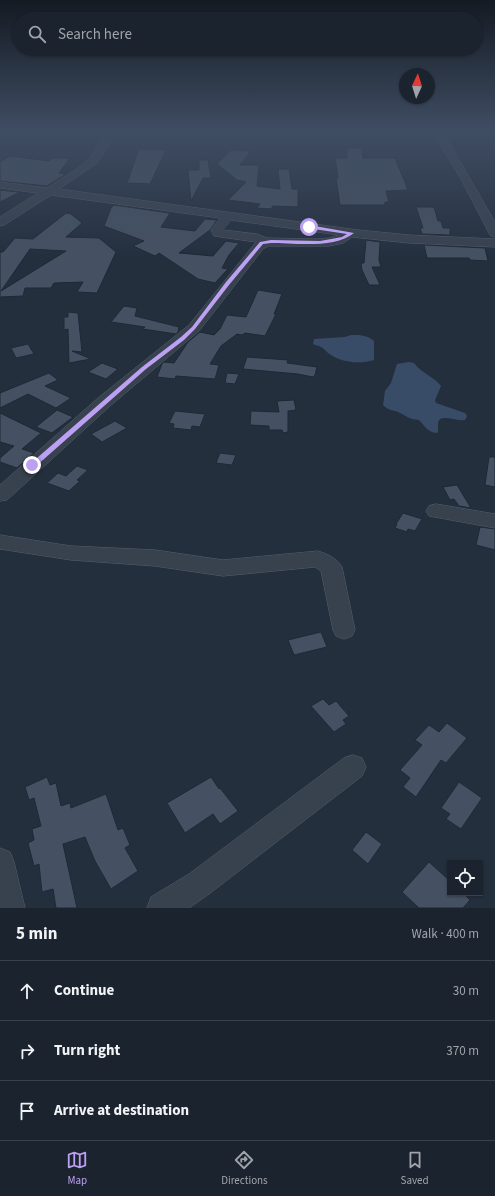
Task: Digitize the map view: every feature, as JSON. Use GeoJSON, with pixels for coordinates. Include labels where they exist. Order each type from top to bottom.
{"type":"FeatureCollection","features":[{"type":"Feature","properties":{"kind":"street"},"geometry":{"type":"LineString","coordinates":[[0,222],[78,172]]}},
{"type":"Feature","properties":{"kind":"street"},"geometry":{"type":"LineString","coordinates":[[462,172],[493,226]]}},
{"type":"Feature","properties":{"kind":"street"},"geometry":{"type":"LineString","coordinates":[[0,185],[352,233],[408,239],[495,242]]}},
{"type":"Feature","properties":{"kind":"street"},"geometry":{"type":"LineString","coordinates":[[228,215],[217,230],[218,233],[257,238],[265,242],[320,242],[344,238],[352,233]]}},
{"type":"Feature","properties":{"kind":"street"},"geometry":{"type":"LineString","coordinates":[[0,495],[144,368],[194,328],[258,246],[265,242]]}},
{"type":"Feature","properties":{"kind":"street"},"geometry":{"type":"LineString","coordinates":[[436,511],[495,521]]}},
{"type":"Feature","properties":{"kind":"street"},"geometry":{"type":"LineString","coordinates":[[0,542],[64,552],[118,557],[155,558],[223,568],[318,559],[331,567],[344,630]]}},
{"type":"Feature","properties":{"kind":"street"},"geometry":{"type":"LineString","coordinates":[[162,908],[199,884],[353,767]]}},
{"type":"Feature","properties":{"kind":"street"},"geometry":{"type":"LineString","coordinates":[[0,862],[10,908]]}},
{"type":"Feature","properties":{"kind":"water"},"geometry":{"type":"Polygon","coordinates":[[[351,335],[366,336],[374,341],[374,360],[358,362],[341,360],[320,346],[313,344],[314,339],[345,337],[351,335]]]}},
{"type":"Feature","properties":{"kind":"water"},"geometry":{"type":"Polygon","coordinates":[[[409,362],[414,363],[441,386],[435,400],[436,403],[465,413],[467,416],[465,420],[440,419],[438,422],[437,433],[426,428],[419,420],[415,420],[388,409],[383,405],[385,391],[391,383],[397,364],[409,362]]]}},
{"type":"Feature","properties":{"kind":"building"},"geometry":{"type":"Polygon","coordinates":[[[0,172],[59,172],[66,174],[47,186],[0,181],[0,172]]]}},
{"type":"Feature","properties":{"kind":"building"},"geometry":{"type":"Polygon","coordinates":[[[131,172],[155,172],[150,184],[127,183],[131,172]]]}},
{"type":"Feature","properties":{"kind":"building"},"geometry":{"type":"Polygon","coordinates":[[[188,172],[210,172],[211,178],[203,178],[191,201],[188,172]]]}},
{"type":"Feature","properties":{"kind":"building"},"geometry":{"type":"Polygon","coordinates":[[[227,172],[258,172],[257,186],[280,189],[278,172],[290,172],[292,189],[298,189],[298,207],[273,206],[271,209],[257,208],[260,204],[228,200],[246,182],[237,180],[227,172]]]}},
{"type":"Feature","properties":{"kind":"building"},"geometry":{"type":"Polygon","coordinates":[[[337,172],[401,172],[408,190],[386,191],[389,202],[385,202],[385,205],[340,205],[336,178],[338,178],[337,172]]]}},
{"type":"Feature","properties":{"kind":"building"},"geometry":{"type":"Polygon","coordinates":[[[0,190],[27,193],[18,193],[0,202],[0,190]]]}},
{"type":"Feature","properties":{"kind":"building"},"geometry":{"type":"Polygon","coordinates":[[[114,205],[170,213],[161,227],[195,231],[205,219],[217,220],[210,230],[179,253],[213,256],[226,241],[239,243],[229,255],[222,268],[228,269],[215,283],[198,279],[159,253],[155,256],[133,246],[144,241],[104,226],[111,208],[114,205]]]}},
{"type":"Feature","properties":{"kind":"building"},"geometry":{"type":"Polygon","coordinates":[[[416,207],[434,207],[438,221],[441,221],[443,228],[450,228],[450,235],[422,234],[420,228],[423,228],[416,207]]]}},
{"type":"Feature","properties":{"kind":"building"},"geometry":{"type":"Polygon","coordinates":[[[66,213],[71,214],[82,223],[66,237],[99,238],[116,252],[97,293],[77,292],[83,282],[54,283],[51,288],[25,288],[23,296],[0,297],[0,252],[3,252],[15,238],[33,239],[66,213]],[[30,249],[1,291],[66,251],[30,249]]]}},
{"type":"Feature","properties":{"kind":"building"},"geometry":{"type":"Polygon","coordinates":[[[366,240],[380,242],[379,260],[381,267],[372,267],[380,285],[369,285],[362,270],[361,263],[364,263],[366,240]]]}},
{"type":"Feature","properties":{"kind":"building"},"geometry":{"type":"Polygon","coordinates":[[[424,245],[485,248],[488,261],[470,260],[469,258],[427,258],[424,245]]]}},
{"type":"Feature","properties":{"kind":"building"},"geometry":{"type":"Polygon","coordinates":[[[258,290],[282,294],[274,314],[276,314],[265,336],[245,333],[242,335],[237,334],[221,346],[210,364],[219,365],[215,379],[176,376],[175,379],[157,377],[162,364],[164,362],[174,363],[188,342],[200,332],[214,335],[220,329],[227,315],[246,317],[258,290]]]}},
{"type":"Feature","properties":{"kind":"building"},"geometry":{"type":"Polygon","coordinates":[[[124,306],[137,308],[135,316],[179,327],[178,332],[176,334],[143,329],[145,327],[111,322],[124,306]]]}},
{"type":"Feature","properties":{"kind":"building"},"geometry":{"type":"Polygon","coordinates":[[[68,312],[78,313],[82,352],[72,351],[91,359],[69,363],[68,329],[64,330],[64,317],[68,317],[68,312]]]}},
{"type":"Feature","properties":{"kind":"building"},"geometry":{"type":"Polygon","coordinates":[[[28,344],[34,354],[16,358],[11,348],[28,344]]]}},
{"type":"Feature","properties":{"kind":"building"},"geometry":{"type":"Polygon","coordinates":[[[247,357],[288,360],[287,363],[317,367],[313,377],[298,374],[243,369],[247,357]]]}},
{"type":"Feature","properties":{"kind":"building"},"geometry":{"type":"Polygon","coordinates":[[[102,363],[118,369],[106,379],[88,372],[102,363]]]}},
{"type":"Feature","properties":{"kind":"building"},"geometry":{"type":"Polygon","coordinates":[[[49,373],[58,380],[45,386],[71,398],[56,408],[28,394],[0,408],[0,393],[49,373]]]}},
{"type":"Feature","properties":{"kind":"building"},"geometry":{"type":"Polygon","coordinates":[[[227,373],[239,374],[235,384],[225,383],[227,373]]]}},
{"type":"Feature","properties":{"kind":"building"},"geometry":{"type":"Polygon","coordinates":[[[294,400],[296,410],[288,411],[288,432],[283,433],[282,430],[269,430],[269,426],[250,425],[251,411],[279,412],[277,401],[294,400]]]}},
{"type":"Feature","properties":{"kind":"building"},"geometry":{"type":"Polygon","coordinates":[[[57,410],[73,417],[52,433],[36,427],[57,410]]]}},
{"type":"Feature","properties":{"kind":"building"},"geometry":{"type":"Polygon","coordinates":[[[175,411],[205,414],[200,427],[192,426],[191,430],[173,428],[174,424],[169,423],[175,411]]]}},
{"type":"Feature","properties":{"kind":"building"},"geometry":{"type":"Polygon","coordinates":[[[0,413],[41,433],[22,449],[34,453],[17,468],[0,462],[0,458],[14,446],[0,442],[0,413]]]}},
{"type":"Feature","properties":{"kind":"building"},"geometry":{"type":"Polygon","coordinates":[[[115,421],[127,428],[102,442],[91,434],[115,421]]]}},
{"type":"Feature","properties":{"kind":"building"},"geometry":{"type":"Polygon","coordinates":[[[220,453],[236,455],[232,465],[216,463],[220,453]]]}},
{"type":"Feature","properties":{"kind":"building"},"geometry":{"type":"Polygon","coordinates":[[[489,457],[495,457],[495,487],[485,485],[489,457]]]}},
{"type":"Feature","properties":{"kind":"building"},"geometry":{"type":"Polygon","coordinates":[[[77,466],[88,470],[77,480],[80,481],[69,491],[47,483],[58,473],[66,476],[77,466]]]}},
{"type":"Feature","properties":{"kind":"building"},"geometry":{"type":"Polygon","coordinates":[[[457,485],[471,508],[459,506],[454,499],[450,500],[443,487],[457,485]]]}},
{"type":"Feature","properties":{"kind":"building"},"geometry":{"type":"Polygon","coordinates":[[[403,513],[422,519],[415,531],[408,529],[407,532],[395,528],[403,513]]]}},
{"type":"Feature","properties":{"kind":"building"},"geometry":{"type":"Polygon","coordinates":[[[480,527],[495,529],[495,550],[476,545],[480,527]]]}},
{"type":"Feature","properties":{"kind":"building"},"geometry":{"type":"Polygon","coordinates":[[[321,632],[327,647],[294,655],[288,640],[321,632]]]}},
{"type":"Feature","properties":{"kind":"building"},"geometry":{"type":"Polygon","coordinates":[[[323,699],[329,705],[336,701],[349,716],[343,720],[346,724],[334,732],[311,706],[323,699]]]}},
{"type":"Feature","properties":{"kind":"building"},"geometry":{"type":"Polygon","coordinates":[[[447,723],[467,738],[446,763],[441,760],[416,797],[403,787],[410,778],[400,770],[422,745],[415,740],[429,725],[439,732],[447,723]]]}},
{"type":"Feature","properties":{"kind":"building"},"geometry":{"type":"Polygon","coordinates":[[[47,777],[50,785],[56,783],[61,806],[70,803],[71,808],[106,794],[118,830],[123,828],[130,845],[125,848],[138,871],[111,889],[95,861],[85,837],[63,844],[77,908],[56,908],[53,889],[42,892],[39,864],[34,866],[28,843],[34,840],[32,829],[41,826],[34,798],[29,800],[25,787],[47,777]]]}},
{"type":"Feature","properties":{"kind":"building"},"geometry":{"type":"Polygon","coordinates":[[[211,777],[238,811],[220,824],[213,814],[185,833],[167,803],[211,777]]]}},
{"type":"Feature","properties":{"kind":"building"},"geometry":{"type":"Polygon","coordinates":[[[459,782],[482,798],[461,829],[446,819],[450,814],[441,808],[459,782]]]}},
{"type":"Feature","properties":{"kind":"building"},"geometry":{"type":"Polygon","coordinates":[[[366,832],[382,844],[368,864],[352,850],[366,832]]]}},
{"type":"Feature","properties":{"kind":"building"},"geometry":{"type":"Polygon","coordinates":[[[429,862],[447,878],[447,896],[466,896],[470,900],[463,908],[419,908],[402,892],[429,862]]]}},
{"type":"Feature","properties":{"kind":"route"},"geometry":{"type":"LineString","coordinates":[[32,465],[144,368],[194,328],[258,246],[262,243],[271,241],[320,242],[344,238],[352,233],[309,227]]}}]}
